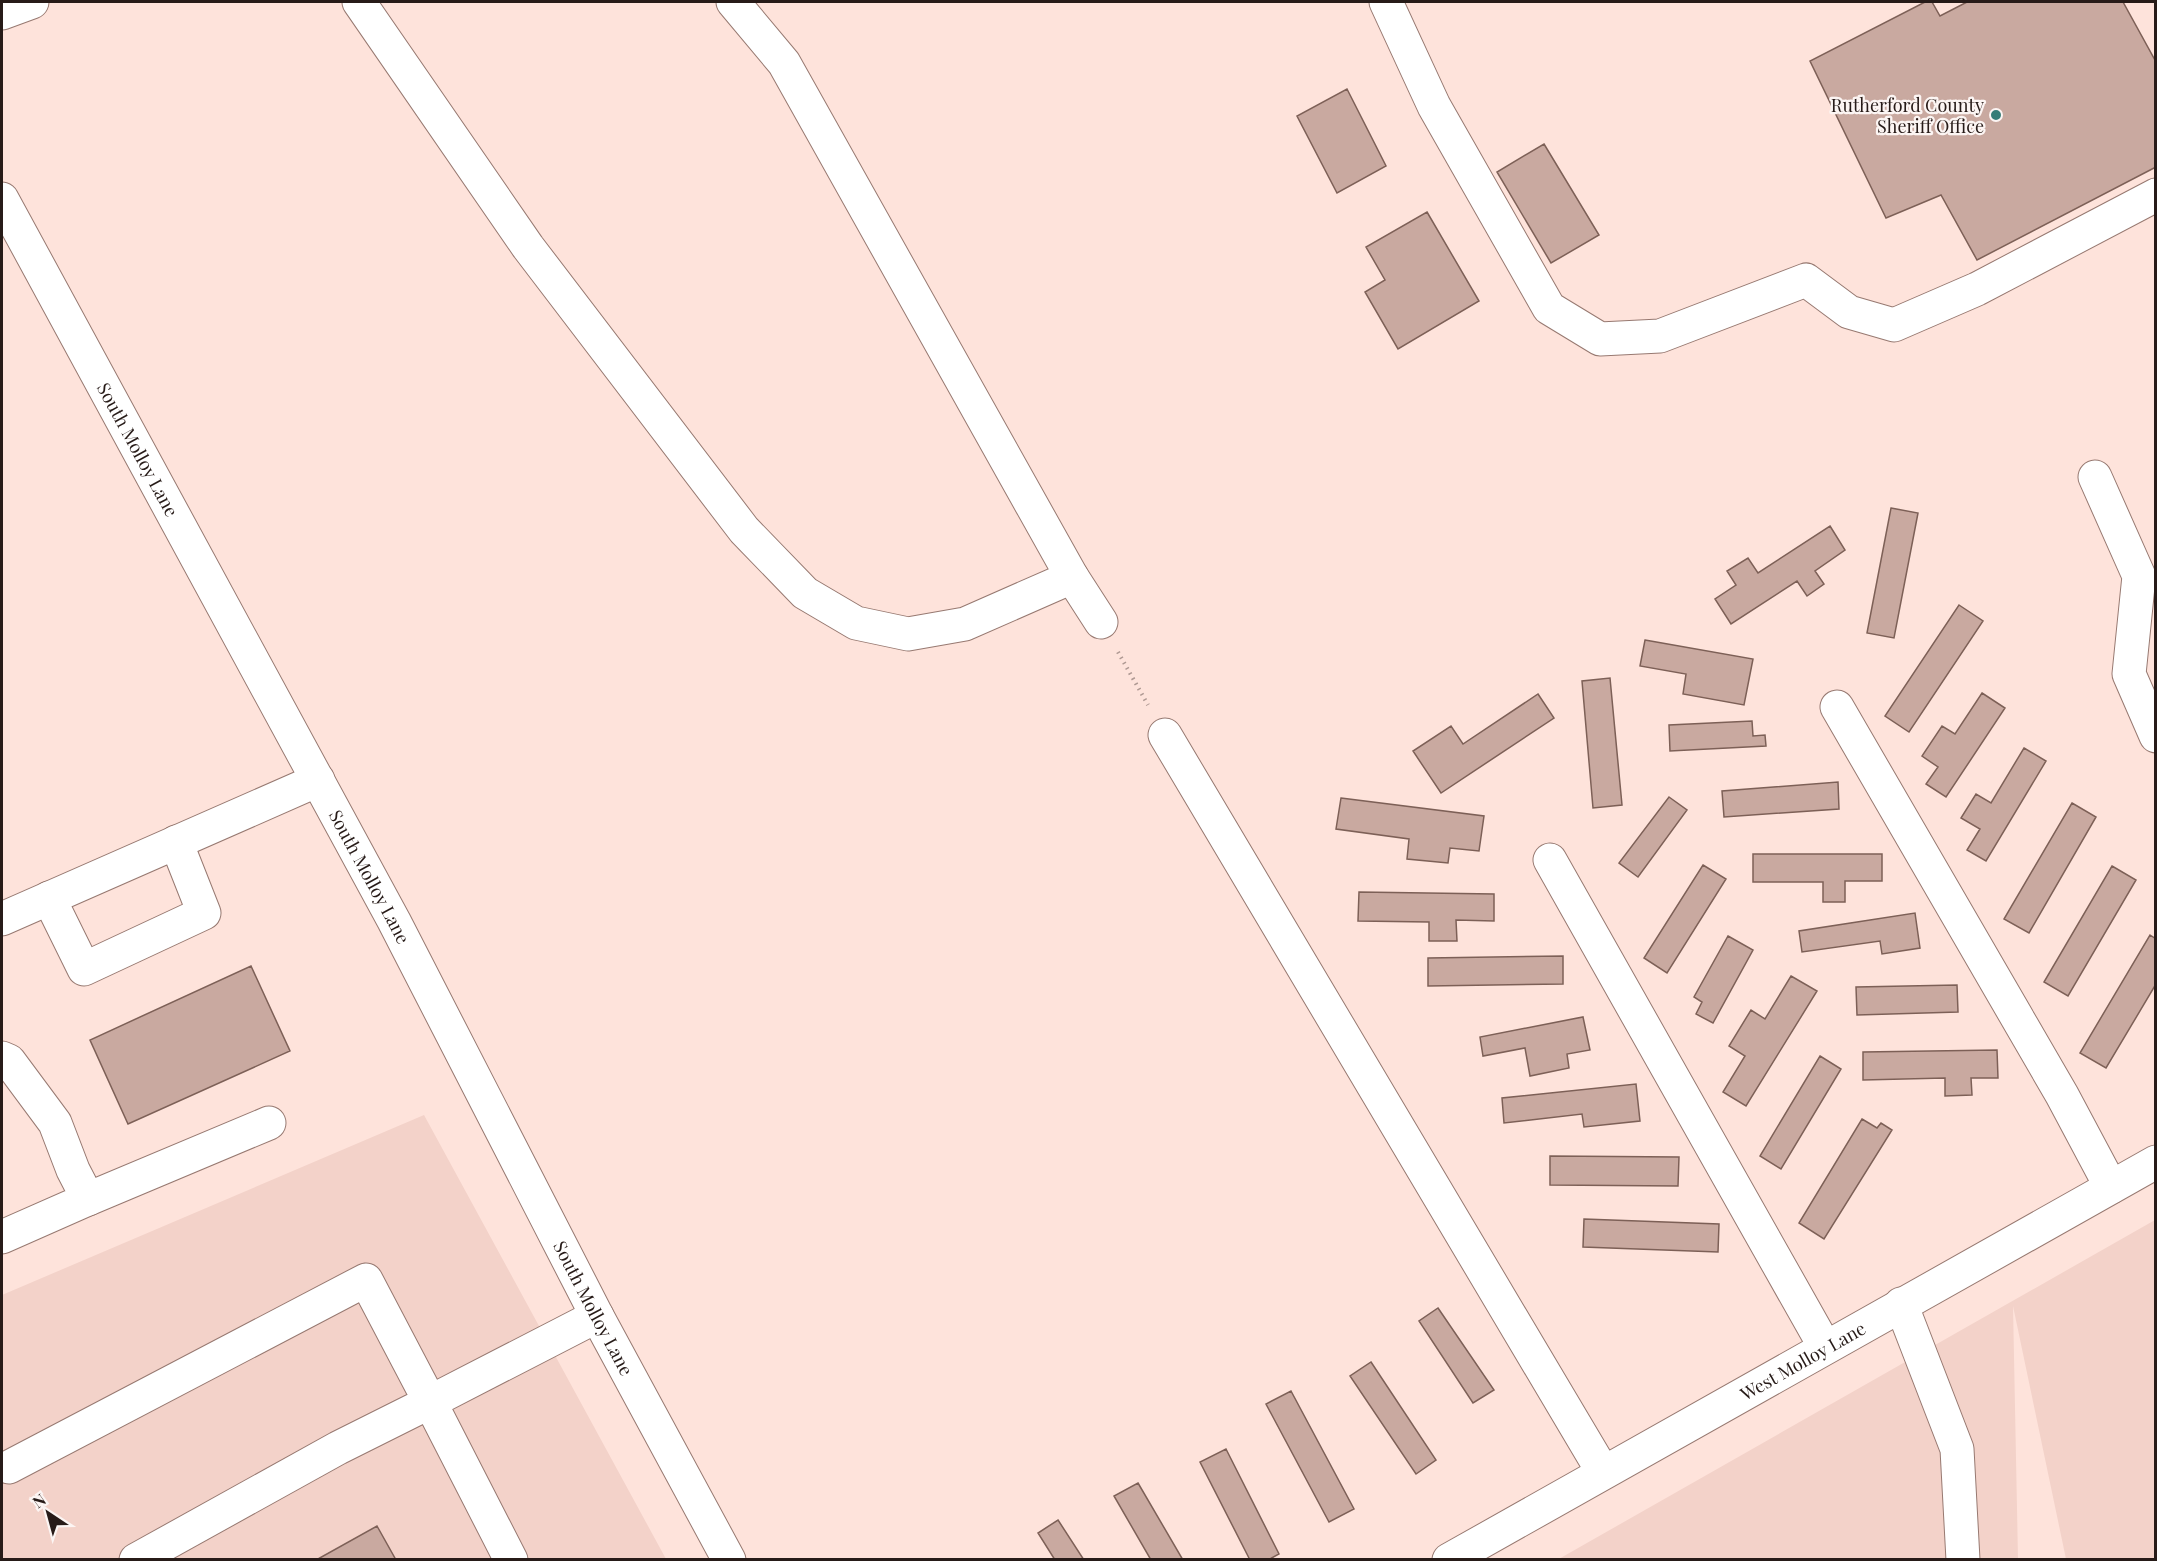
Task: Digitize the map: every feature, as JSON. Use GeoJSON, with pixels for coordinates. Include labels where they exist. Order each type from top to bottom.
{"type":"FeatureCollection","features":[{"type":"Feature","properties":{"kind":"street"},"geometry":{"type":"LineString","coordinates":[[2,13],[33,2]]}},
{"type":"Feature","properties":{"kind":"street"},"geometry":{"type":"LineString","coordinates":[[359,2],[528,247],[744,530],[805,593],[856,623],[908,634],[965,624],[1072,578]]}},
{"type":"Feature","properties":{"kind":"street"},"geometry":{"type":"LineString","coordinates":[[733,2],[784,63],[1072,578],[1101,622]]}},
{"type":"Feature","properties":{"kind":"street"},"geometry":{"type":"LineString","coordinates":[[1386,2],[1434,106],[1549,308],[1600,339],[1660,336],[1806,280],[1849,312],[1894,325],[1977,289],[2156,195]]}},
{"type":"Feature","properties":{"kind":"street","name":"South Molloy Lane"},"geometry":{"type":"LineString","coordinates":[[2,199],[394,921],[597,1316],[729,1560]]}},
{"type":"Feature","properties":{"kind":"street"},"geometry":{"type":"LineString","coordinates":[[2095,477],[2139,576],[2129,674],[2156,736]]}},
{"type":"Feature","properties":{"kind":"street"},"geometry":{"type":"LineString","coordinates":[[1837,707],[2062,1095],[2110,1187]]}},
{"type":"Feature","properties":{"kind":"street"},"geometry":{"type":"LineString","coordinates":[[1165,735],[1603,1472]]}},
{"type":"Feature","properties":{"kind":"street"},"geometry":{"type":"LineString","coordinates":[[2,919],[318,780]]}},
{"type":"Feature","properties":{"kind":"street"},"geometry":{"type":"LineString","coordinates":[[49,898],[84,969],[204,913],[176,842]]}},
{"type":"Feature","properties":{"kind":"street"},"geometry":{"type":"LineString","coordinates":[[1550,860],[1825,1347]]}},
{"type":"Feature","properties":{"kind":"street"},"geometry":{"type":"LineString","coordinates":[[2,1058],[9,1061],[55,1123],[73,1170],[88,1199]]}},
{"type":"Feature","properties":{"kind":"street"},"geometry":{"type":"LineString","coordinates":[[2,1237],[269,1123]]}},
{"type":"Feature","properties":{"kind":"street","name":"West Molloy Lane"},"geometry":{"type":"LineString","coordinates":[[1449,1560],[2156,1162]]}},
{"type":"Feature","properties":{"kind":"street"},"geometry":{"type":"LineString","coordinates":[[9,1467],[366,1280],[511,1560]]}},
{"type":"Feature","properties":{"kind":"street"},"geometry":{"type":"LineString","coordinates":[[1901,1304],[1957,1449],[1964,1560]]}},
{"type":"Feature","properties":{"kind":"street"},"geometry":{"type":"LineString","coordinates":[[136,1560],[338,1448],[597,1316]]}},
{"type":"Feature","properties":{"kind":"path"},"geometry":{"type":"LineString","coordinates":[[1101,622],[1165,735]]}},
{"type":"Feature","properties":{"kind":"shaded area"},"geometry":{"type":"Polygon","coordinates":[[[424,1115],[666,1559],[2,1559],[2,1295],[424,1115]]]}},
{"type":"Feature","properties":{"kind":"shaded area"},"geometry":{"type":"Polygon","coordinates":[[[2155,1220],[2155,1559],[2066,1559],[2013,1306],[2018,1559],[1557,1560],[2155,1220]]]}},
{"type":"Feature","properties":{"kind":"building","name":"Rutherford County Sheriff Office"},"geometry":{"type":"Polygon","coordinates":[[[1925,2],[1932,2],[1940,16],[1967,2],[2123,2],[2156,62],[2156,167],[1977,260],[1941,195],[1886,218],[1810,61],[1925,2]]]}},
{"type":"Feature","properties":{"kind":"building"},"geometry":{"type":"Polygon","coordinates":[[[1347,89],[1386,166],[1337,193],[1297,116],[1347,89]]]}},
{"type":"Feature","properties":{"kind":"building"},"geometry":{"type":"Polygon","coordinates":[[[1544,144],[1599,235],[1551,263],[1497,172],[1544,144]]]}},
{"type":"Feature","properties":{"kind":"building"},"geometry":{"type":"Polygon","coordinates":[[[1427,212],[1479,301],[1398,349],[1365,292],[1385,280],[1366,247],[1427,212]]]}},
{"type":"Feature","properties":{"kind":"building"},"geometry":{"type":"Polygon","coordinates":[[[1891,508],[1918,513],[1894,638],[1867,633],[1891,508]]]}},
{"type":"Feature","properties":{"kind":"building"},"geometry":{"type":"Polygon","coordinates":[[[1830,526],[1845,550],[1815,571],[1824,584],[1807,596],[1797,581],[1731,624],[1715,599],[1736,585],[1727,571],[1748,558],[1758,573],[1830,526]]]}},
{"type":"Feature","properties":{"kind":"building"},"geometry":{"type":"Polygon","coordinates":[[[1959,605],[1983,621],[1909,732],[1885,716],[1959,605]]]}},
{"type":"Feature","properties":{"kind":"building"},"geometry":{"type":"Polygon","coordinates":[[[1645,640],[1753,659],[1744,705],[1683,694],[1686,674],[1640,666],[1645,640]]]}},
{"type":"Feature","properties":{"kind":"building"},"geometry":{"type":"Polygon","coordinates":[[[1610,678],[1622,805],[1593,808],[1582,681],[1610,678]]]}},
{"type":"Feature","properties":{"kind":"building"},"geometry":{"type":"Polygon","coordinates":[[[1982,693],[2005,708],[1946,797],[1926,784],[1938,767],[1922,756],[1942,726],[1955,734],[1982,693]]]}},
{"type":"Feature","properties":{"kind":"building"},"geometry":{"type":"Polygon","coordinates":[[[1538,694],[1554,718],[1441,793],[1413,751],[1451,726],[1463,744],[1538,694]]]}},
{"type":"Feature","properties":{"kind":"building"},"geometry":{"type":"Polygon","coordinates":[[[1752,721],[1753,736],[1765,735],[1766,746],[1670,751],[1669,725],[1752,721]]]}},
{"type":"Feature","properties":{"kind":"building"},"geometry":{"type":"Polygon","coordinates":[[[2024,748],[2046,761],[1986,861],[1967,850],[1980,829],[1961,818],[1976,794],[1991,803],[2024,748]]]}},
{"type":"Feature","properties":{"kind":"building"},"geometry":{"type":"Polygon","coordinates":[[[1838,782],[1839,809],[1724,817],[1722,791],[1838,782]]]}},
{"type":"Feature","properties":{"kind":"building"},"geometry":{"type":"Polygon","coordinates":[[[1669,797],[1687,810],[1638,877],[1619,863],[1669,797]]]}},
{"type":"Feature","properties":{"kind":"building"},"geometry":{"type":"Polygon","coordinates":[[[1341,798],[1484,816],[1479,851],[1450,848],[1448,863],[1407,859],[1409,839],[1336,829],[1341,798]]]}},
{"type":"Feature","properties":{"kind":"building"},"geometry":{"type":"Polygon","coordinates":[[[2072,803],[2096,817],[2029,933],[2004,919],[2072,803]]]}},
{"type":"Feature","properties":{"kind":"building"},"geometry":{"type":"Polygon","coordinates":[[[1753,854],[1882,854],[1882,881],[1845,881],[1845,902],[1823,902],[1823,882],[1753,882],[1753,854]]]}},
{"type":"Feature","properties":{"kind":"building"},"geometry":{"type":"Polygon","coordinates":[[[1703,865],[1726,879],[1667,973],[1644,958],[1703,865]]]}},
{"type":"Feature","properties":{"kind":"building"},"geometry":{"type":"Polygon","coordinates":[[[2112,866],[2136,880],[2068,996],[2044,982],[2112,866]]]}},
{"type":"Feature","properties":{"kind":"building"},"geometry":{"type":"Polygon","coordinates":[[[1359,892],[1494,894],[1494,921],[1456,920],[1457,941],[1429,941],[1429,922],[1358,921],[1359,892]]]}},
{"type":"Feature","properties":{"kind":"building"},"geometry":{"type":"Polygon","coordinates":[[[1915,913],[1920,948],[1882,954],[1880,941],[1802,952],[1799,931],[1915,913]]]}},
{"type":"Feature","properties":{"kind":"building"},"geometry":{"type":"Polygon","coordinates":[[[2150,935],[2156,939],[2156,984],[2106,1068],[2080,1053],[2150,935]]]}},
{"type":"Feature","properties":{"kind":"building"},"geometry":{"type":"Polygon","coordinates":[[[1728,936],[1753,950],[1713,1023],[1696,1014],[1702,1002],[1694,997],[1728,936]]]}},
{"type":"Feature","properties":{"kind":"building"},"geometry":{"type":"Polygon","coordinates":[[[1563,956],[1563,984],[1428,986],[1428,958],[1563,956]]]}},
{"type":"Feature","properties":{"kind":"building"},"geometry":{"type":"Polygon","coordinates":[[[251,966],[290,1051],[128,1124],[90,1040],[251,966]]]}},
{"type":"Feature","properties":{"kind":"building"},"geometry":{"type":"Polygon","coordinates":[[[1791,976],[1817,991],[1746,1106],[1723,1092],[1745,1056],[1729,1046],[1751,1010],[1765,1019],[1791,976]]]}},
{"type":"Feature","properties":{"kind":"building"},"geometry":{"type":"Polygon","coordinates":[[[1957,985],[1958,1012],[1857,1015],[1856,987],[1957,985]]]}},
{"type":"Feature","properties":{"kind":"building"},"geometry":{"type":"Polygon","coordinates":[[[1583,1017],[1590,1050],[1567,1054],[1569,1068],[1530,1076],[1525,1048],[1483,1056],[1480,1037],[1583,1017]]]}},
{"type":"Feature","properties":{"kind":"building"},"geometry":{"type":"Polygon","coordinates":[[[1997,1050],[1998,1078],[1971,1078],[1972,1095],[1945,1096],[1945,1078],[1863,1080],[1863,1052],[1997,1050]]]}},
{"type":"Feature","properties":{"kind":"building"},"geometry":{"type":"Polygon","coordinates":[[[1820,1056],[1841,1069],[1781,1169],[1760,1156],[1820,1056]]]}},
{"type":"Feature","properties":{"kind":"building"},"geometry":{"type":"Polygon","coordinates":[[[1636,1084],[1640,1121],[1584,1127],[1582,1114],[1504,1123],[1502,1098],[1636,1084]]]}},
{"type":"Feature","properties":{"kind":"building"},"geometry":{"type":"Polygon","coordinates":[[[1862,1119],[1877,1128],[1881,1123],[1892,1130],[1824,1239],[1799,1223],[1862,1119]]]}},
{"type":"Feature","properties":{"kind":"building"},"geometry":{"type":"Polygon","coordinates":[[[1550,1156],[1679,1157],[1678,1186],[1550,1185],[1550,1156]]]}},
{"type":"Feature","properties":{"kind":"building"},"geometry":{"type":"Polygon","coordinates":[[[1584,1219],[1719,1224],[1718,1252],[1583,1247],[1584,1219]]]}},
{"type":"Feature","properties":{"kind":"building"},"geometry":{"type":"Polygon","coordinates":[[[1438,1308],[1494,1390],[1473,1403],[1419,1321],[1438,1308]]]}},
{"type":"Feature","properties":{"kind":"building"},"geometry":{"type":"Polygon","coordinates":[[[1371,1362],[1436,1460],[1416,1474],[1350,1376],[1371,1362]]]}},
{"type":"Feature","properties":{"kind":"building"},"geometry":{"type":"Polygon","coordinates":[[[1291,1391],[1354,1509],[1329,1522],[1266,1404],[1291,1391]]]}},
{"type":"Feature","properties":{"kind":"building"},"geometry":{"type":"Polygon","coordinates":[[[1226,1449],[1279,1554],[1268,1560],[1250,1560],[1200,1462],[1226,1449]]]}},
{"type":"Feature","properties":{"kind":"building"},"geometry":{"type":"Polygon","coordinates":[[[1138,1483],[1183,1560],[1151,1560],[1114,1496],[1138,1483]]]}},
{"type":"Feature","properties":{"kind":"building"},"geometry":{"type":"Polygon","coordinates":[[[1058,1520],[1084,1560],[1055,1560],[1038,1533],[1058,1520]]]}},
{"type":"Feature","properties":{"kind":"building"},"geometry":{"type":"Polygon","coordinates":[[[377,1526],[396,1560],[316,1560],[377,1526]]]}},
{"type":"Feature","properties":{"kind":"place","name":"Rutherford County Sheriff Office"},"geometry":{"type":"Point","coordinates":[1996,115]}}]}
